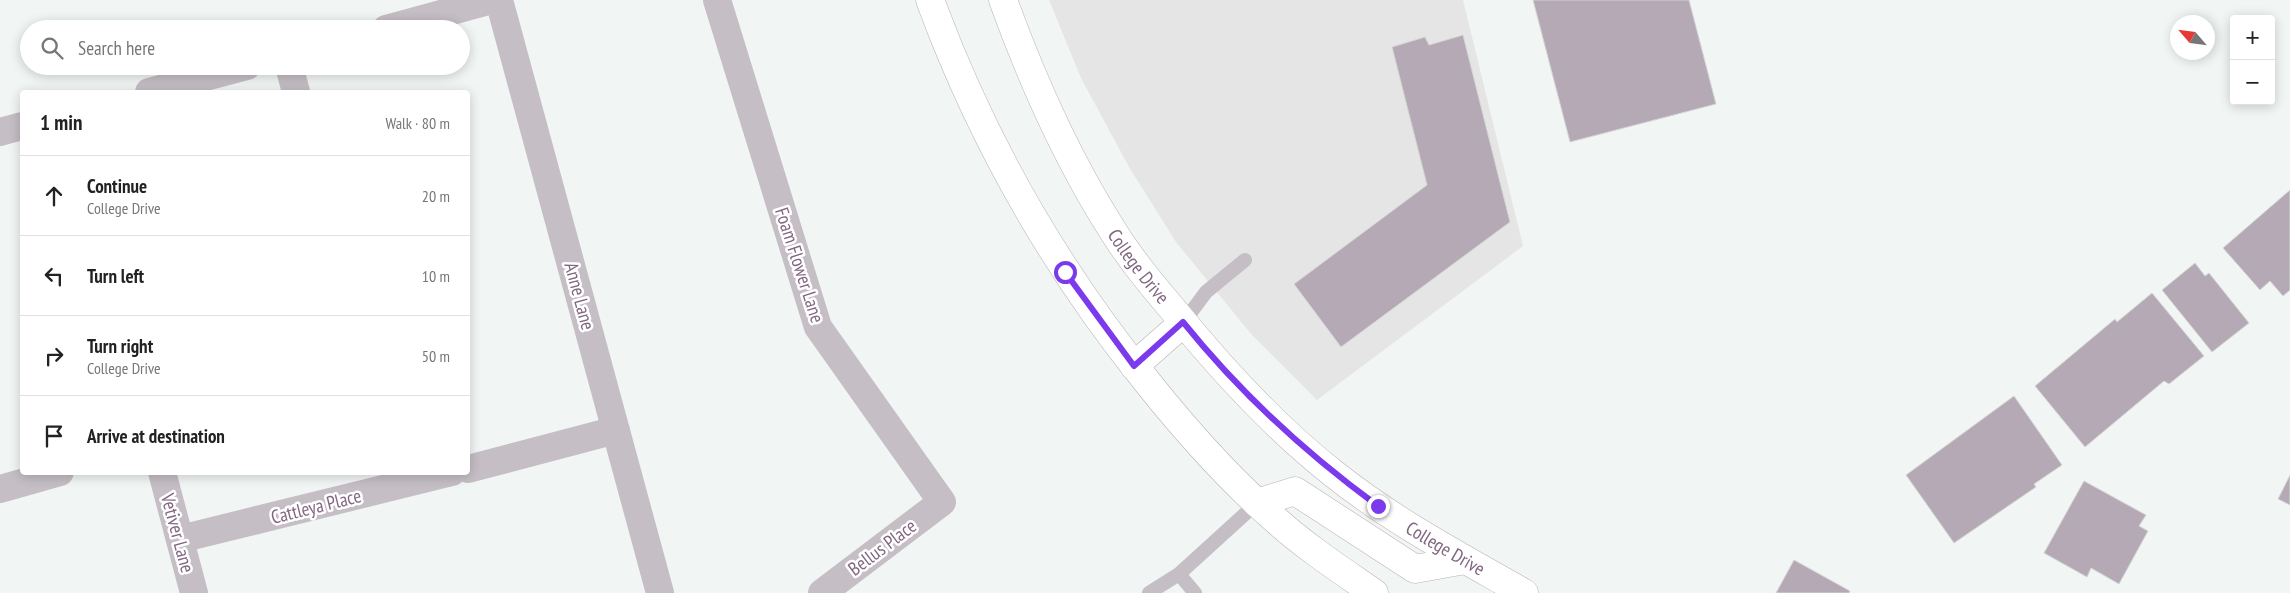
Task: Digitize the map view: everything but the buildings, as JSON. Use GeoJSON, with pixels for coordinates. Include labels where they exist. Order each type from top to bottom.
{"type":"FeatureCollection","features":[{"type":"Feature","properties":{"kind":"main road"},"geometry":{"type":"LineString","coordinates":[[930,0],[971,102],[1035,224],[1065,272],[1134,366],[1229,476],[1278,522],[1328,562],[1374,593]]}},
{"type":"Feature","properties":{"kind":"main road","name":"College Drive"},"geometry":{"type":"LineString","coordinates":[[1003,0],[1028,68],[1084,181],[1114,232],[1183,322],[1235,383],[1276,425],[1334,474],[1431,542],[1524,593]]}},
{"type":"Feature","properties":{"kind":"main road"},"geometry":{"type":"LineString","coordinates":[[1134,366],[1183,322]]}},
{"type":"Feature","properties":{"kind":"main road"},"geometry":{"type":"LineString","coordinates":[[1257,502],[1295,490],[1415,569],[1465,560]]}},
{"type":"Feature","properties":{"kind":"street"},"geometry":{"type":"LineString","coordinates":[[419,20],[492,0]]}},
{"type":"Feature","properties":{"kind":"street","name":"Anne Lane"},"geometry":{"type":"LineString","coordinates":[[499,0],[660,593]]}},
{"type":"Feature","properties":{"kind":"street","name":"Foam Flower Lane"},"geometry":{"type":"LineString","coordinates":[[717,0],[818,327],[942,502]]}},
{"type":"Feature","properties":{"kind":"street"},"geometry":{"type":"LineString","coordinates":[[157,90],[213,75]]}},
{"type":"Feature","properties":{"kind":"street"},"geometry":{"type":"LineString","coordinates":[[291,75],[295,90]]}},
{"type":"Feature","properties":{"kind":"street"},"geometry":{"type":"LineString","coordinates":[[0,132],[20,127]]}},
{"type":"Feature","properties":{"kind":"street"},"geometry":{"type":"LineString","coordinates":[[470,467],[616,430]]}},
{"type":"Feature","properties":{"kind":"street"},"geometry":{"type":"LineString","coordinates":[[0,489],[49,475]]}},
{"type":"Feature","properties":{"kind":"street","name":"Vetiver Lane"},"geometry":{"type":"LineString","coordinates":[[163,475],[194,593]]}},
{"type":"Feature","properties":{"kind":"street","name":"Cattleya Place"},"geometry":{"type":"LineString","coordinates":[[180,539],[398,479],[429,475]]}},
{"type":"Feature","properties":{"kind":"street","name":"Bellus Place"},"geometry":{"type":"LineString","coordinates":[[822,593],[942,502]]}},
{"type":"Feature","properties":{"kind":"lane"},"geometry":{"type":"LineString","coordinates":[[1183,322],[1206,292],[1245,260]]}},
{"type":"Feature","properties":{"kind":"lane"},"geometry":{"type":"LineString","coordinates":[[1149,593],[1179,574],[1257,502]]}},
{"type":"Feature","properties":{"kind":"lane"},"geometry":{"type":"LineString","coordinates":[[1179,574],[1195,593]]}},
{"type":"Feature","properties":{"kind":"shaded area"},"geometry":{"type":"Polygon","coordinates":[[[1049,0],[1463,0],[1523,246],[1317,400],[1252,335],[1176,242],[1129,167],[1081,78],[1049,0]]]}},
{"type":"Feature","properties":{"kind":"route"},"geometry":{"type":"LineString","coordinates":[[1065,272],[1134,366],[1183,322],[1221,369],[1276,425],[1334,474],[1378,506]]}}]}
